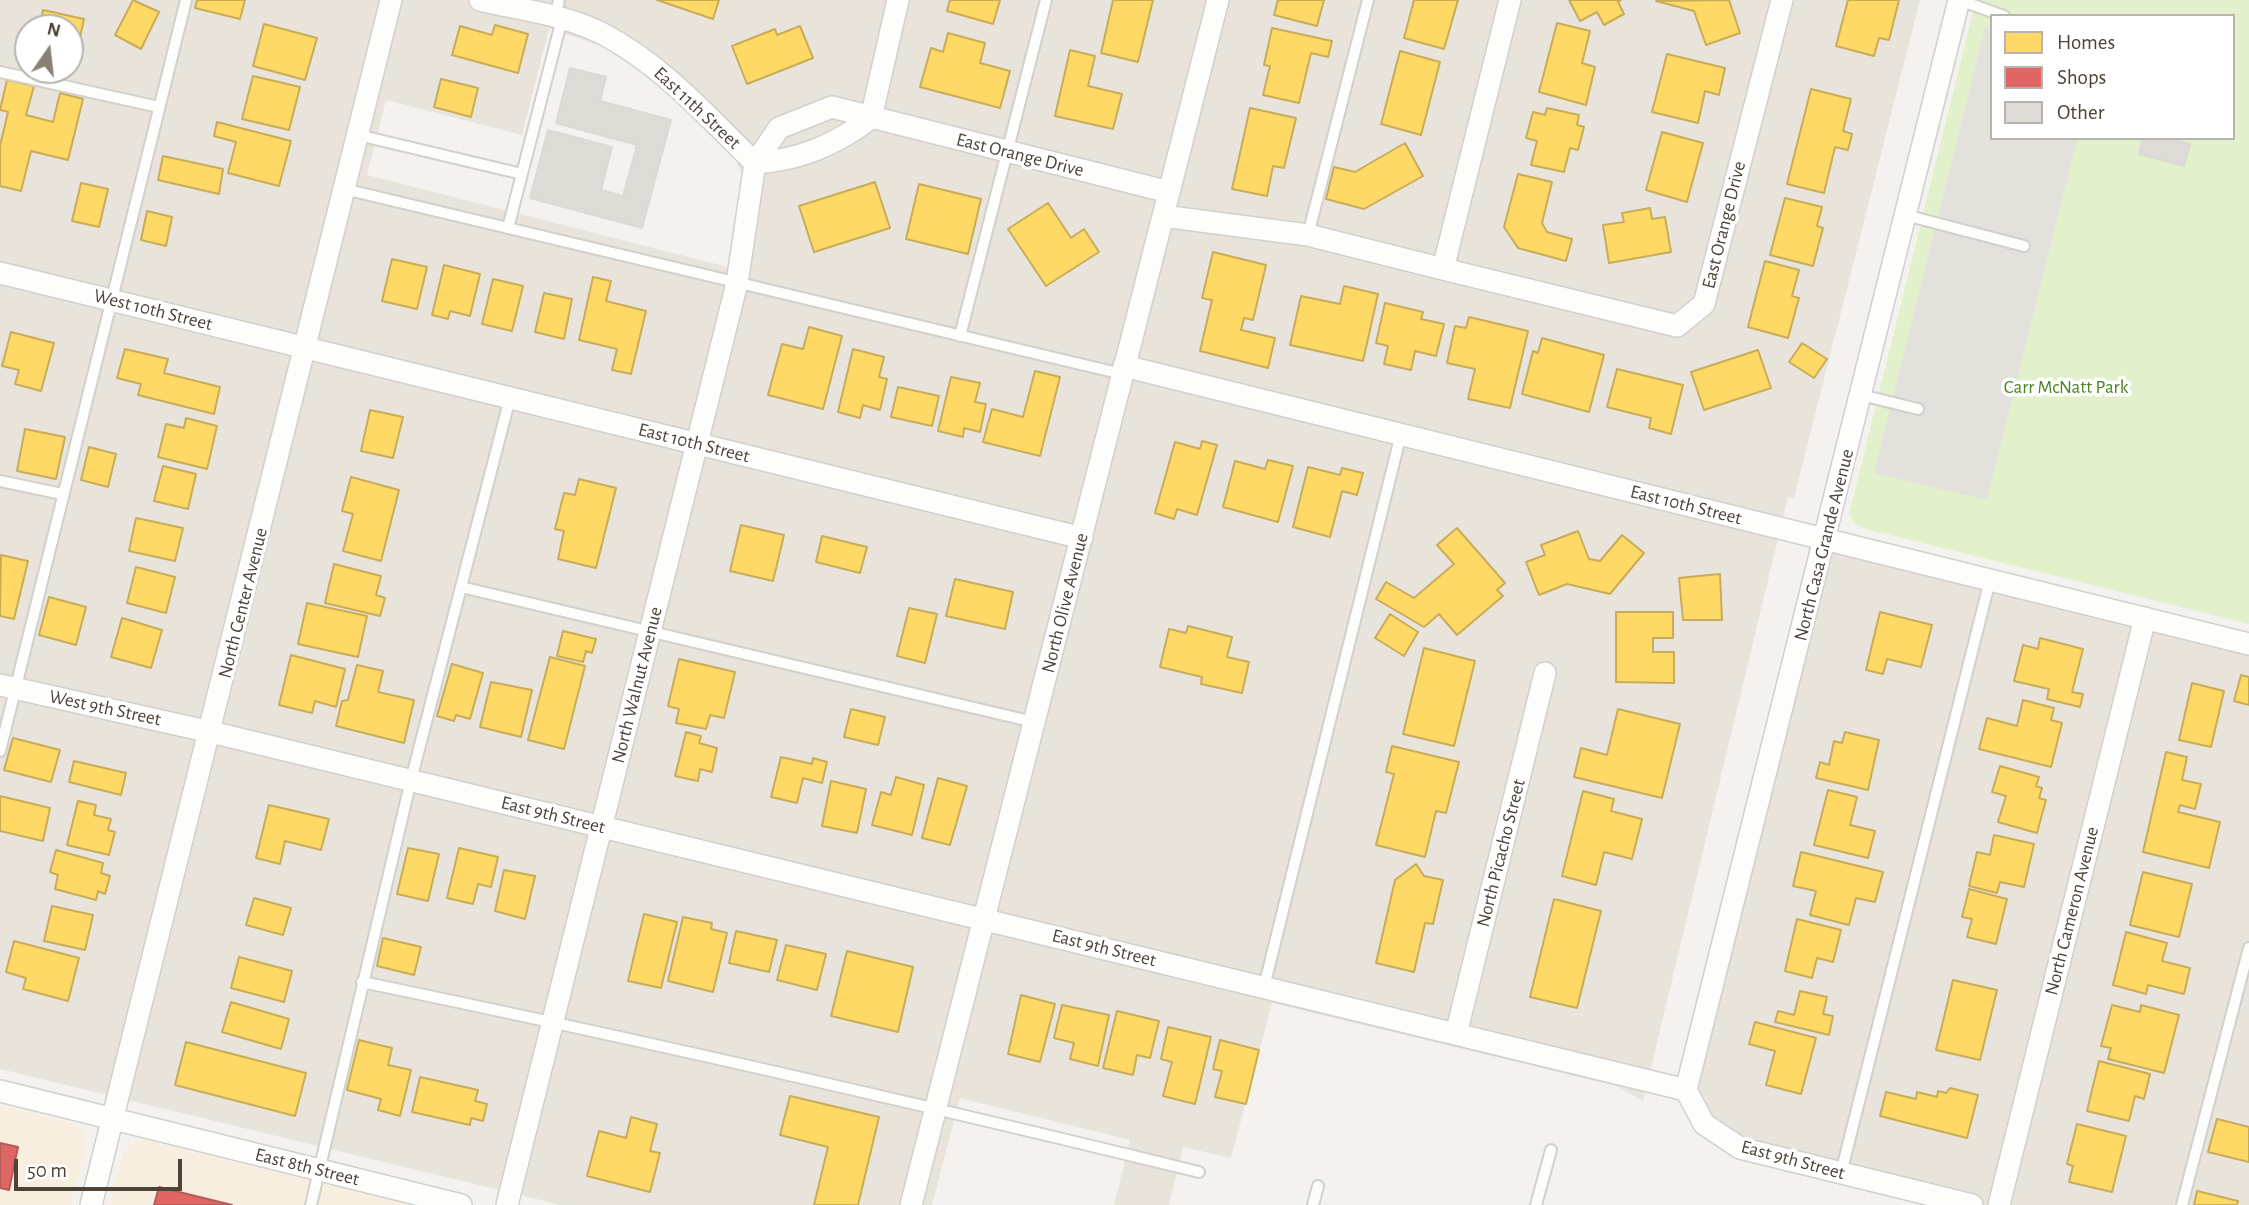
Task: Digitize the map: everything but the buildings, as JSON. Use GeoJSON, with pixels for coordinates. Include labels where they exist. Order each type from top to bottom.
{"type":"FeatureCollection","features":[{"type":"Feature","properties":{"kind":"street","name":"North Center Avenue"},"geometry":{"type":"LineString","coordinates":[[91,1205],[211,732],[391,0]]}},
{"type":"Feature","properties":{"kind":"street","name":"East 11th Street"},"geometry":{"type":"LineString","coordinates":[[481,0],[559,12],[603,34],[660,71],[755,163]]}},
{"type":"Feature","properties":{"kind":"street"},"geometry":{"type":"LineString","coordinates":[[755,163],[790,160],[842,140],[871,118],[898,0]]}},
{"type":"Feature","properties":{"kind":"street","name":"North Olive Avenue"},"geometry":{"type":"LineString","coordinates":[[911,1205],[1218,0]]}},
{"type":"Feature","properties":{"kind":"street"},"geometry":{"type":"LineString","coordinates":[[1443,269],[1510,0]]}},
{"type":"Feature","properties":{"kind":"street","name":"East Orange Drive"},"geometry":{"type":"LineString","coordinates":[[1163,216],[1308,235],[1677,326],[1704,304],[1782,0]]}},
{"type":"Feature","properties":{"kind":"street","name":"North Casa Grande Avenue"},"geometry":{"type":"LineString","coordinates":[[1686,1090],[1959,0]]}},
{"type":"Feature","properties":{"kind":"street","name":"East Orange Drive"},"geometry":{"type":"LineString","coordinates":[[755,163],[779,128],[832,107],[1169,192]]}},
{"type":"Feature","properties":{"kind":"street","name":"North Walnut Avenue"},"geometry":{"type":"LineString","coordinates":[[508,1205],[737,283],[755,163]]}},
{"type":"Feature","properties":{"kind":"street","name":"West 10th Street"},"geometry":{"type":"LineString","coordinates":[[0,273],[306,348]]}},
{"type":"Feature","properties":{"kind":"street","name":"East 10th Street"},"geometry":{"type":"LineString","coordinates":[[306,348],[1082,538]]}},
{"type":"Feature","properties":{"kind":"street","name":"East 10th Street"},"geometry":{"type":"LineString","coordinates":[[1123,370],[1401,435],[2249,644]]}},
{"type":"Feature","properties":{"kind":"street","name":"North Cameron Avenue"},"geometry":{"type":"LineString","coordinates":[[1999,1205],[2145,618]]}},
{"type":"Feature","properties":{"kind":"street","name":"North Picacho Street"},"geometry":{"type":"LineString","coordinates":[[1456,1034],[1545,673]]}},
{"type":"Feature","properties":{"kind":"street","name":"West 9th Street"},"geometry":{"type":"LineString","coordinates":[[8,687],[211,732]]}},
{"type":"Feature","properties":{"kind":"street","name":"East 9th Street"},"geometry":{"type":"LineString","coordinates":[[211,732],[1686,1090],[1704,1124],[1740,1148],[1972,1205]]}},
{"type":"Feature","properties":{"kind":"street","name":"East 8th Street"},"geometry":{"type":"LineString","coordinates":[[0,1091],[461,1205]]}},
{"type":"Feature","properties":{"kind":"lane"},"geometry":{"type":"LineString","coordinates":[[0,751],[8,687],[62,495],[186,0]]}},
{"type":"Feature","properties":{"kind":"lane"},"geometry":{"type":"LineString","coordinates":[[960,336],[1046,0]]}},
{"type":"Feature","properties":{"kind":"lane"},"geometry":{"type":"LineString","coordinates":[[1308,235],[1368,0]]}},
{"type":"Feature","properties":{"kind":"lane"},"geometry":{"type":"LineString","coordinates":[[1959,0],[1998,14]]}},
{"type":"Feature","properties":{"kind":"lane"},"geometry":{"type":"LineString","coordinates":[[508,228],[559,12]]}},
{"type":"Feature","properties":{"kind":"lane"},"geometry":{"type":"LineString","coordinates":[[0,72],[159,107]]}},
{"type":"Feature","properties":{"kind":"lane"},"geometry":{"type":"LineString","coordinates":[[358,135],[522,174]]}},
{"type":"Feature","properties":{"kind":"lane"},"geometry":{"type":"LineString","coordinates":[[345,189],[960,336],[1123,370]]}},
{"type":"Feature","properties":{"kind":"lane"},"geometry":{"type":"LineString","coordinates":[[1905,215],[2024,246]]}},
{"type":"Feature","properties":{"kind":"lane"},"geometry":{"type":"LineString","coordinates":[[1861,395],[1918,409]]}},
{"type":"Feature","properties":{"kind":"lane"},"geometry":{"type":"LineString","coordinates":[[311,1205],[411,780],[510,398]]}},
{"type":"Feature","properties":{"kind":"lane"},"geometry":{"type":"LineString","coordinates":[[1264,987],[1401,435]]}},
{"type":"Feature","properties":{"kind":"lane"},"geometry":{"type":"LineString","coordinates":[[0,481],[62,495]]}},
{"type":"Feature","properties":{"kind":"lane"},"geometry":{"type":"LineString","coordinates":[[1841,1173],[1990,580]]}},
{"type":"Feature","properties":{"kind":"lane"},"geometry":{"type":"LineString","coordinates":[[461,587],[650,629],[1034,722]]}},
{"type":"Feature","properties":{"kind":"lane"},"geometry":{"type":"LineString","coordinates":[[2182,1205],[2249,948]]}},
{"type":"Feature","properties":{"kind":"lane"},"geometry":{"type":"LineString","coordinates":[[362,982],[553,1021],[936,1108],[1199,1172]]}},
{"type":"Feature","properties":{"kind":"lane"},"geometry":{"type":"LineString","coordinates":[[1536,1205],[1551,1150]]}},
{"type":"Feature","properties":{"kind":"lane"},"geometry":{"type":"LineString","coordinates":[[1313,1205],[1318,1186]]}},
{"type":"Feature","properties":{"kind":"shaded area"},"geometry":{"type":"Polygon","coordinates":[[[0,0],[1920,0],[1794,498],[1788,497],[1643,1101],[1616,1086],[1272,1003],[1231,1158],[1183,1147],[1169,1205],[1114,1205],[1130,1140],[960,1098],[932,1205],[561,1205],[0,1069],[0,0]],[[549,29],[522,135],[386,100],[367,175],[728,267],[744,205],[742,175],[731,148],[660,79],[608,48],[549,29]]]}},
{"type":"Feature","properties":{"kind":"shaded area"},"geometry":{"type":"Polygon","coordinates":[[[1985,26],[1990,27],[1990,140],[2077,140],[1987,500],[1874,473],[1985,26]]]}},
{"type":"Feature","properties":{"kind":"shaded area"},"geometry":{"type":"Polygon","coordinates":[[[1826,539],[2249,644],[2249,1205],[1972,1205],[1740,1148],[1686,1090],[1826,539]]]}},
{"type":"Feature","properties":{"kind":"shaded area"},"geometry":{"type":"Polygon","coordinates":[[[0,1106],[73,1124],[84,1133],[86,1145],[71,1205],[0,1205],[0,1106]]]}},
{"type":"Feature","properties":{"kind":"shaded area"},"geometry":{"type":"Polygon","coordinates":[[[144,1140],[411,1205],[109,1205],[123,1152],[131,1144],[144,1140]]]}},
{"type":"Feature","properties":{"kind":"green space","name":"Carr McNatt Park"},"geometry":{"type":"Polygon","coordinates":[[[1976,0],[2249,0],[2249,624],[1862,528],[1853,522],[1849,514],[1976,0]]]}}]}
